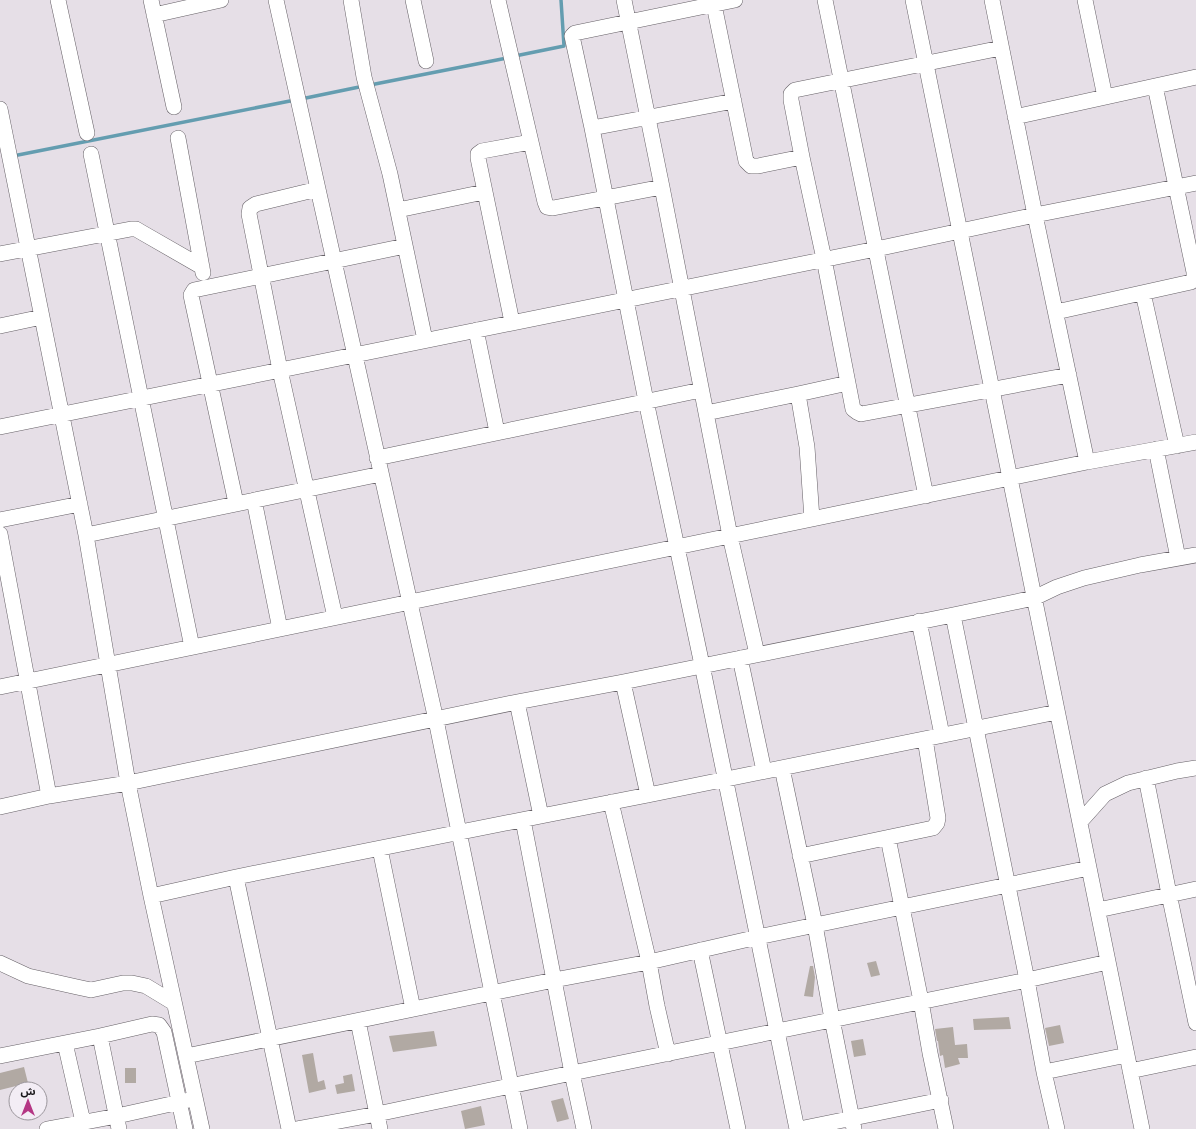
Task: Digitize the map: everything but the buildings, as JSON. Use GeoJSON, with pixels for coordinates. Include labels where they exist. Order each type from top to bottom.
{"type":"FeatureCollection","features":[{"type":"Feature","properties":{"kind":"street"},"geometry":{"type":"LineString","coordinates":[[58,0],[87,133]]}},
{"type":"Feature","properties":{"kind":"street"},"geometry":{"type":"LineString","coordinates":[[151,0],[174,107]]}},
{"type":"Feature","properties":{"kind":"street"},"geometry":{"type":"LineString","coordinates":[[154,15],[221,0]]}},
{"type":"Feature","properties":{"kind":"street"},"geometry":{"type":"LineString","coordinates":[[276,0],[436,720],[520,1129]]}},
{"type":"Feature","properties":{"kind":"street"},"geometry":{"type":"LineString","coordinates":[[351,0],[364,77],[390,174],[425,340]]}},
{"type":"Feature","properties":{"kind":"street"},"geometry":{"type":"LineString","coordinates":[[413,0],[426,60]]}},
{"type":"Feature","properties":{"kind":"street"},"geometry":{"type":"LineString","coordinates":[[498,0],[547,207],[553,208],[662,186]]}},
{"type":"Feature","properties":{"kind":"street"},"geometry":{"type":"LineString","coordinates":[[624,0],[730,536],[757,654]]}},
{"type":"Feature","properties":{"kind":"street"},"geometry":{"type":"LineString","coordinates":[[735,0],[714,2],[575,33],[572,36],[592,128],[646,401],[798,1129],[853,1123],[941,1100]]}},
{"type":"Feature","properties":{"kind":"street"},"geometry":{"type":"LineString","coordinates":[[825,0],[926,496]]}},
{"type":"Feature","properties":{"kind":"street"},"geometry":{"type":"LineString","coordinates":[[913,0],[1142,1129]]}},
{"type":"Feature","properties":{"kind":"street"},"geometry":{"type":"LineString","coordinates":[[992,0],[1087,462]]}},
{"type":"Feature","properties":{"kind":"street"},"geometry":{"type":"LineString","coordinates":[[1085,0],[1105,97]]}},
{"type":"Feature","properties":{"kind":"street"},"geometry":{"type":"LineString","coordinates":[[714,2],[746,161],[751,166],[758,166],[802,157]]}},
{"type":"Feature","properties":{"kind":"street"},"geometry":{"type":"LineString","coordinates":[[1001,48],[794,90],[791,94],[802,157],[824,259],[853,408],[861,414],[1069,375]]}},
{"type":"Feature","properties":{"kind":"street"},"geometry":{"type":"LineString","coordinates":[[1015,117],[1196,77]]}},
{"type":"Feature","properties":{"kind":"street"},"geometry":{"type":"LineString","coordinates":[[1056,312],[1191,282],[1194,277],[1177,187],[1155,86]]}},
{"type":"Feature","properties":{"kind":"street"},"geometry":{"type":"LineString","coordinates":[[592,128],[734,101]]}},
{"type":"Feature","properties":{"kind":"street"},"geometry":{"type":"LineString","coordinates":[[0,109],[86,535],[128,783],[202,1129]]}},
{"type":"Feature","properties":{"kind":"street"},"geometry":{"type":"LineString","coordinates":[[178,138],[207,287]]}},
{"type":"Feature","properties":{"kind":"street"},"geometry":{"type":"LineString","coordinates":[[512,322],[484,192],[478,154],[482,151],[531,142]]}},
{"type":"Feature","properties":{"kind":"street"},"geometry":{"type":"LineString","coordinates":[[91,154],[192,646]]}},
{"type":"Feature","properties":{"kind":"street"},"geometry":{"type":"LineString","coordinates":[[0,427],[1196,183]]}},
{"type":"Feature","properties":{"kind":"street"},"geometry":{"type":"LineString","coordinates":[[318,189],[256,204],[250,208],[249,214],[280,370],[335,617]]}},
{"type":"Feature","properties":{"kind":"street"},"geometry":{"type":"LineString","coordinates":[[398,210],[484,192]]}},
{"type":"Feature","properties":{"kind":"street"},"geometry":{"type":"LineString","coordinates":[[0,254],[131,229],[136,230],[202,267]]}},
{"type":"Feature","properties":{"kind":"street"},"geometry":{"type":"LineString","coordinates":[[236,503],[191,294],[194,290],[207,287],[405,246]]}},
{"type":"Feature","properties":{"kind":"street"},"geometry":{"type":"LineString","coordinates":[[1143,293],[1176,446]]}},
{"type":"Feature","properties":{"kind":"street"},"geometry":{"type":"LineString","coordinates":[[0,326],[42,317]]}},
{"type":"Feature","properties":{"kind":"street"},"geometry":{"type":"LineString","coordinates":[[476,330],[497,432]]}},
{"type":"Feature","properties":{"kind":"street"},"geometry":{"type":"LineString","coordinates":[[706,413],[848,383]]}},
{"type":"Feature","properties":{"kind":"street"},"geometry":{"type":"LineString","coordinates":[[377,458],[702,390]]}},
{"type":"Feature","properties":{"kind":"street"},"geometry":{"type":"LineString","coordinates":[[798,394],[807,447],[812,519]]}},
{"type":"Feature","properties":{"kind":"street"},"geometry":{"type":"LineString","coordinates":[[0,687],[192,646],[1087,462],[1196,442]]}},
{"type":"Feature","properties":{"kind":"street"},"geometry":{"type":"LineString","coordinates":[[1156,450],[1178,558]]}},
{"type":"Feature","properties":{"kind":"street"},"geometry":{"type":"LineString","coordinates":[[86,535],[381,474]]}},
{"type":"Feature","properties":{"kind":"street"},"geometry":{"type":"LineString","coordinates":[[254,500],[280,629]]}},
{"type":"Feature","properties":{"kind":"street"},"geometry":{"type":"LineString","coordinates":[[0,520],[80,504]]}},
{"type":"Feature","properties":{"kind":"street"},"geometry":{"type":"LineString","coordinates":[[0,534],[49,796]]}},
{"type":"Feature","properties":{"kind":"street"},"geometry":{"type":"LineString","coordinates":[[0,807],[49,796],[128,783],[517,702],[623,682],[1034,598],[1057,587],[1084,578],[1140,565],[1196,555]]}},
{"type":"Feature","properties":{"kind":"street"},"geometry":{"type":"LineString","coordinates":[[953,615],[1008,884],[1044,1072],[1057,1129]]}},
{"type":"Feature","properties":{"kind":"street"},"geometry":{"type":"LineString","coordinates":[[919,621],[942,735]]}},
{"type":"Feature","properties":{"kind":"street"},"geometry":{"type":"LineString","coordinates":[[740,658],[764,771]]}},
{"type":"Feature","properties":{"kind":"street"},"geometry":{"type":"LineString","coordinates":[[623,682],[648,795]]}},
{"type":"Feature","properties":{"kind":"street"},"geometry":{"type":"LineString","coordinates":[[517,702],[541,816]]}},
{"type":"Feature","properties":{"kind":"street"},"geometry":{"type":"LineString","coordinates":[[151,896],[236,877],[1057,712]]}},
{"type":"Feature","properties":{"kind":"street"},"geometry":{"type":"LineString","coordinates":[[800,856],[933,828],[937,823],[938,818],[925,739]]}},
{"type":"Feature","properties":{"kind":"street"},"geometry":{"type":"LineString","coordinates":[[782,768],[853,1123]]}},
{"type":"Feature","properties":{"kind":"street"},"geometry":{"type":"LineString","coordinates":[[1080,822],[1105,794],[1128,783],[1176,771],[1196,768]]}},
{"type":"Feature","properties":{"kind":"street"},"geometry":{"type":"LineString","coordinates":[[1146,778],[1196,1023]]}},
{"type":"Feature","properties":{"kind":"street"},"geometry":{"type":"LineString","coordinates":[[610,802],[649,962],[668,1054]]}},
{"type":"Feature","properties":{"kind":"street"},"geometry":{"type":"LineString","coordinates":[[523,820],[584,1129]]}},
{"type":"Feature","properties":{"kind":"street"},"geometry":{"type":"LineString","coordinates":[[888,838],[946,1129]]}},
{"type":"Feature","properties":{"kind":"street"},"geometry":{"type":"LineString","coordinates":[[380,849],[413,1009]]}},
{"type":"Feature","properties":{"kind":"street"},"geometry":{"type":"LineString","coordinates":[[186,1056],[554,980],[649,962],[814,925],[1089,868]]}},
{"type":"Feature","properties":{"kind":"street"},"geometry":{"type":"LineString","coordinates":[[236,877],[289,1129]]}},
{"type":"Feature","properties":{"kind":"street"},"geometry":{"type":"LineString","coordinates":[[1098,910],[1196,889]]}},
{"type":"Feature","properties":{"kind":"street"},"geometry":{"type":"LineString","coordinates":[[700,950],[738,1129]]}},
{"type":"Feature","properties":{"kind":"street"},"geometry":{"type":"LineString","coordinates":[[296,1129],[377,1114],[511,1085],[719,1044],[1108,962]]}},
{"type":"Feature","properties":{"kind":"street"},"geometry":{"type":"LineString","coordinates":[[0,963],[28,976],[91,990],[132,983],[146,986],[174,1003]]}},
{"type":"Feature","properties":{"kind":"street"},"geometry":{"type":"LineString","coordinates":[[358,1021],[380,1129]]}},
{"type":"Feature","properties":{"kind":"street"},"geometry":{"type":"LineString","coordinates":[[0,1056],[152,1024],[159,1025],[164,1032],[185,1129]]}},
{"type":"Feature","properties":{"kind":"street"},"geometry":{"type":"LineString","coordinates":[[100,1036],[118,1122]]}},
{"type":"Feature","properties":{"kind":"street"},"geometry":{"type":"LineString","coordinates":[[66,1043],[83,1122]]}},
{"type":"Feature","properties":{"kind":"street"},"geometry":{"type":"LineString","coordinates":[[1044,1072],[1127,1054]]}},
{"type":"Feature","properties":{"kind":"street"},"geometry":{"type":"LineString","coordinates":[[1130,1071],[1196,1057]]}},
{"type":"Feature","properties":{"kind":"street"},"geometry":{"type":"LineString","coordinates":[[57,1128],[83,1122],[118,1122],[196,1098]]}},
{"type":"Feature","properties":{"kind":"waterway"},"geometry":{"type":"LineString","coordinates":[[515,56],[564,46],[561,0]]}},
{"type":"Feature","properties":{"kind":"waterway"},"geometry":{"type":"LineString","coordinates":[[370,85],[507,58]]}},
{"type":"Feature","properties":{"kind":"waterway"},"geometry":{"type":"LineString","coordinates":[[301,99],[364,86]]}},
{"type":"Feature","properties":{"kind":"waterway"},"geometry":{"type":"LineString","coordinates":[[13,156],[295,100]]}}]}
